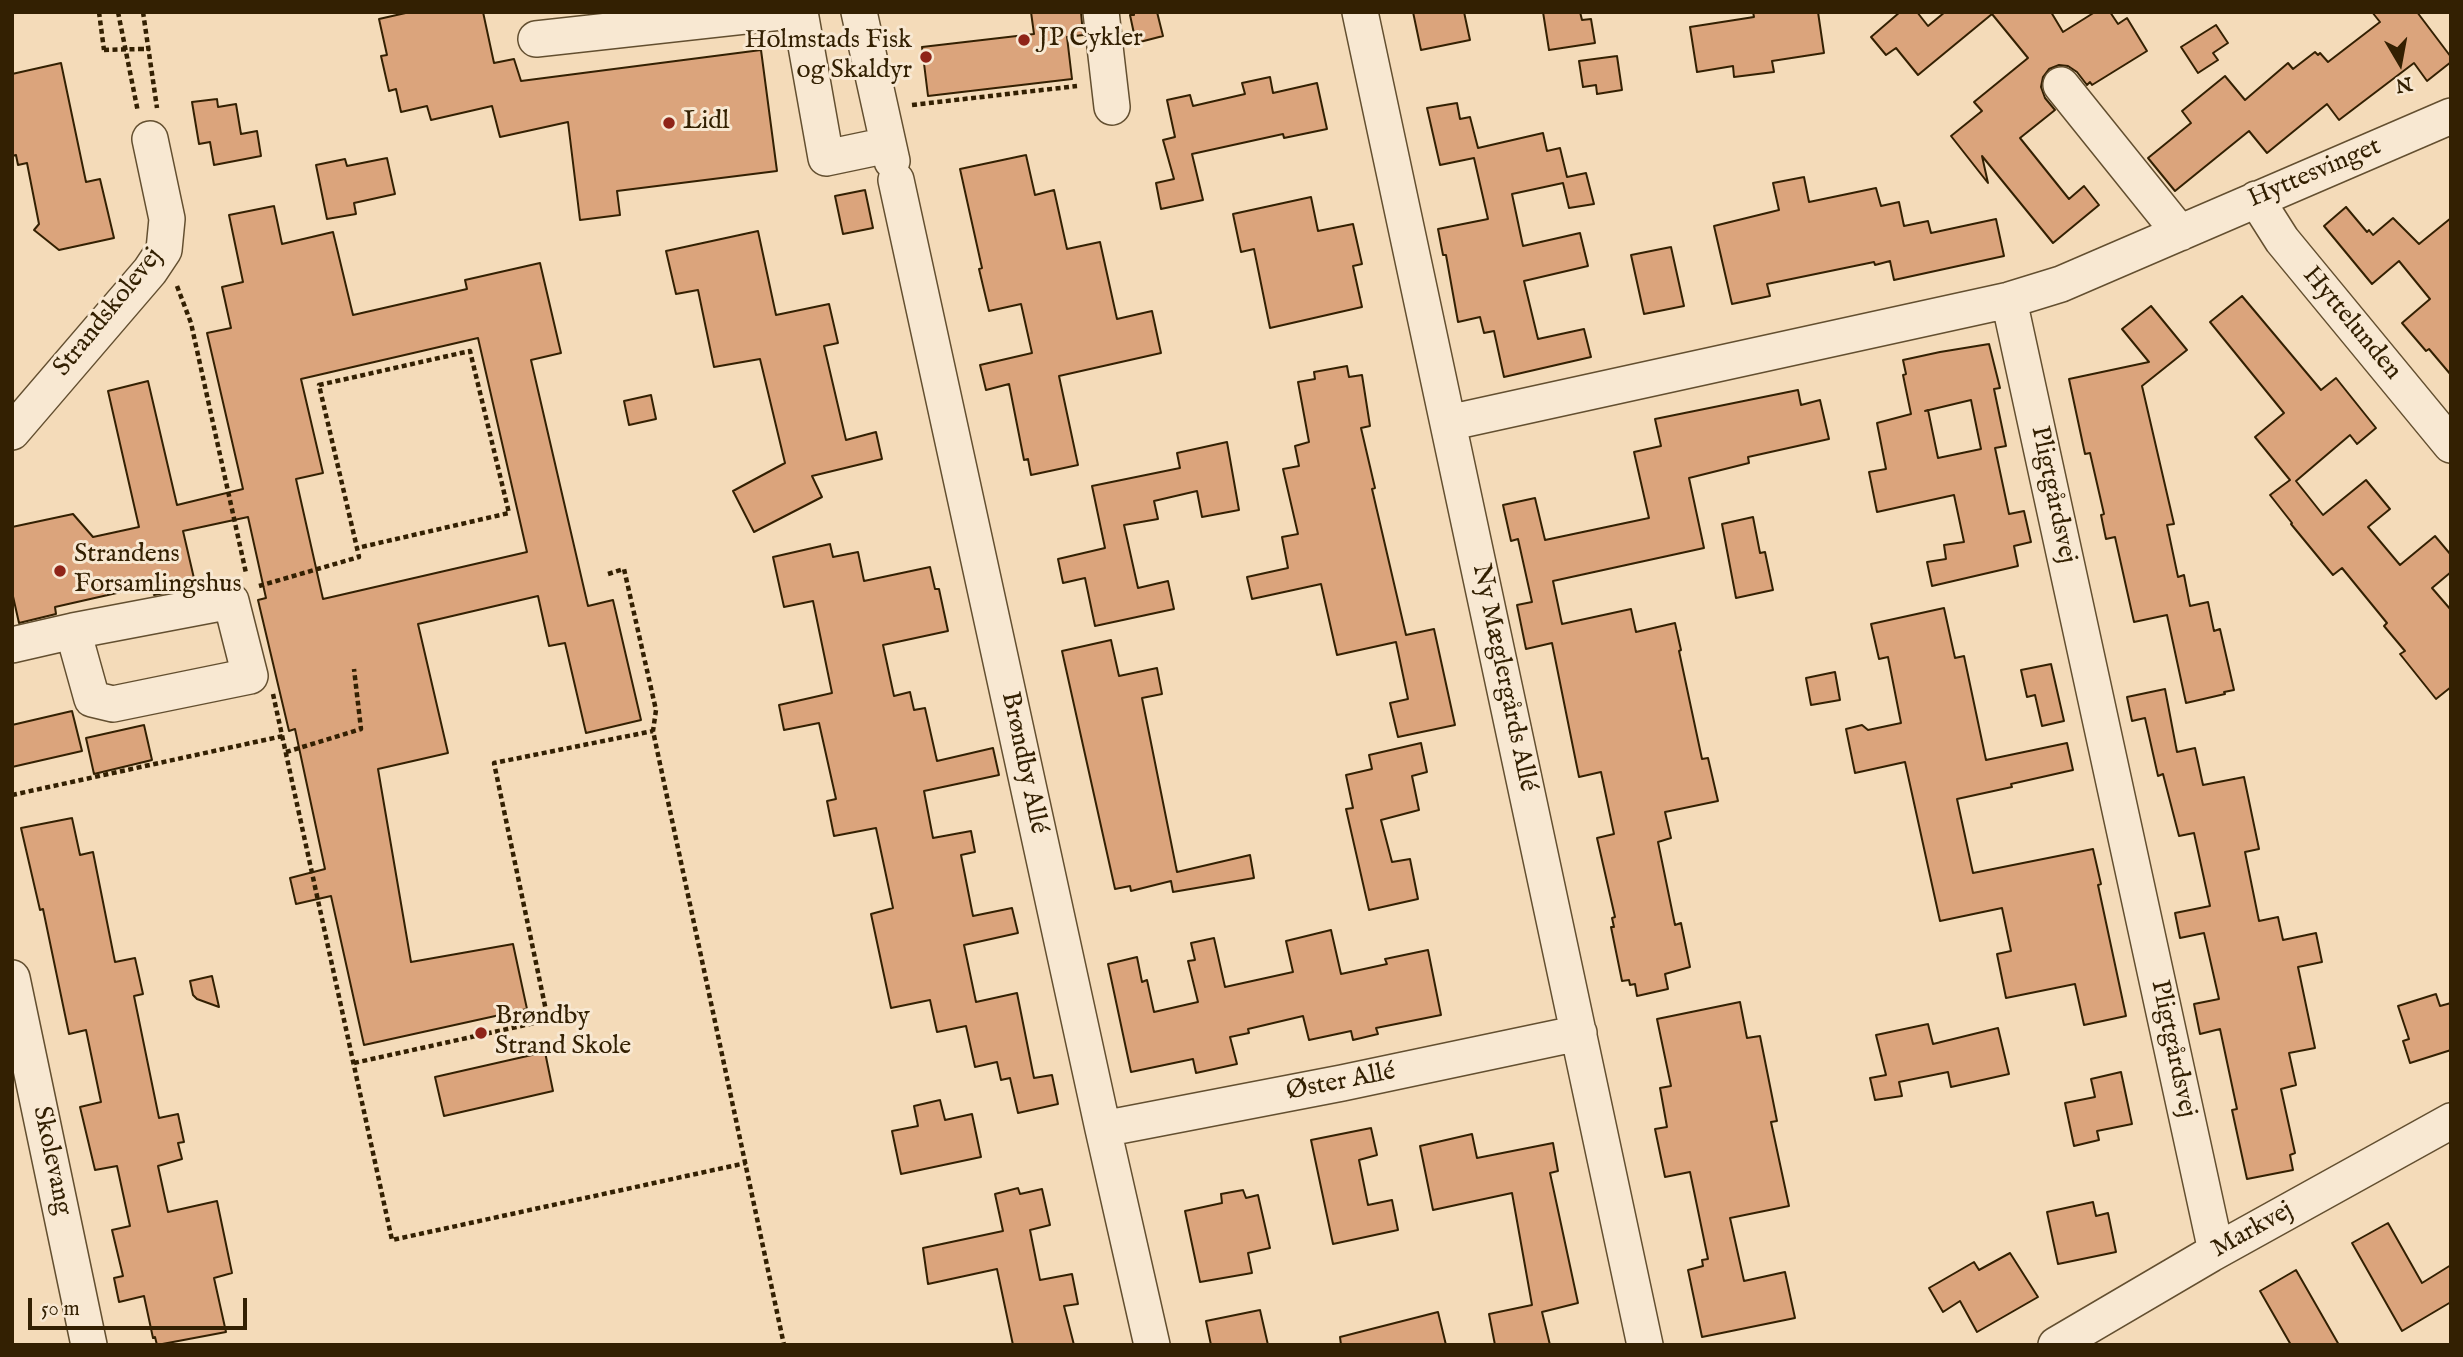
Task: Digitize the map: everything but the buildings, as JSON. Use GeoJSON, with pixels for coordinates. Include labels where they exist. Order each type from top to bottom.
{"type":"FeatureCollection","features":[{"type":"Feature","properties":{"kind":"street"},"geometry":{"type":"LineString","coordinates":[[536,38],[781,12]]}},
{"type":"Feature","properties":{"kind":"street"},"geometry":{"type":"LineString","coordinates":[[800,12],[826,158],[892,162]]}},
{"type":"Feature","properties":{"kind":"street","name":"Brøndby Allé"},"geometry":{"type":"LineString","coordinates":[[859,12],[1152,1345]]}},
{"type":"Feature","properties":{"kind":"street"},"geometry":{"type":"LineString","coordinates":[[1101,12],[1111,94]]}},
{"type":"Feature","properties":{"kind":"street","name":"Ny Mæglergårds Allé"},"geometry":{"type":"LineString","coordinates":[[1360,12],[1646,1345]]}},
{"type":"Feature","properties":{"kind":"street"},"geometry":{"type":"LineString","coordinates":[[2061,85],[2180,233]]}},
{"type":"Feature","properties":{"kind":"street","name":"Hyttesvinget"},"geometry":{"type":"LineString","coordinates":[[2009,300],[2061,284],[2451,116]]}},
{"type":"Feature","properties":{"kind":"street","name":"Strandskolevej"},"geometry":{"type":"LineString","coordinates":[[12,432],[150,271],[164,250],[167,219],[150,139]]}},
{"type":"Feature","properties":{"kind":"street","name":"Hyttelunden"},"geometry":{"type":"LineString","coordinates":[[2256,199],[2281,240],[2451,445]]}},
{"type":"Feature","properties":{"kind":"street"},"geometry":{"type":"LineString","coordinates":[[1448,423],[2009,300]]}},
{"type":"Feature","properties":{"kind":"street","name":"Pligtgårdsvej"},"geometry":{"type":"LineString","coordinates":[[2009,300],[2216,1251]]}},
{"type":"Feature","properties":{"kind":"street"},"geometry":{"type":"LineString","coordinates":[[12,645],[73,631],[240,595],[250,676],[113,704],[92,699],[73,631]]}},
{"type":"Feature","properties":{"kind":"street","name":"Skolevang"},"geometry":{"type":"LineString","coordinates":[[12,978],[89,1345]]}},
{"type":"Feature","properties":{"kind":"street","name":"Øster Allé"},"geometry":{"type":"LineString","coordinates":[[1103,1129],[1342,1083],[1579,1033]]}},
{"type":"Feature","properties":{"kind":"street","name":"Markvej"},"geometry":{"type":"LineString","coordinates":[[2056,1345],[2216,1251],[2451,1121]]}},
{"type":"Feature","properties":{"kind":"path"},"geometry":{"type":"LineString","coordinates":[[99,12],[104,50],[150,49]]}},
{"type":"Feature","properties":{"kind":"path"},"geometry":{"type":"LineString","coordinates":[[118,12],[142,132],[150,139],[160,133],[143,12]]}},
{"type":"Feature","properties":{"kind":"path"},"geometry":{"type":"LineString","coordinates":[[880,108],[1111,94]]}},
{"type":"Feature","properties":{"kind":"path"},"geometry":{"type":"LineString","coordinates":[[164,250],[191,323],[240,595],[359,556],[356,548],[319,385],[470,351],[509,513],[356,548]]}},
{"type":"Feature","properties":{"kind":"path"},"geometry":{"type":"LineString","coordinates":[[608,574],[624,569],[656,710],[653,732],[784,1345]]}},
{"type":"Feature","properties":{"kind":"path"},"geometry":{"type":"LineString","coordinates":[[286,752],[361,729],[354,669]]}},
{"type":"Feature","properties":{"kind":"path"},"geometry":{"type":"LineString","coordinates":[[271,683],[393,1240],[746,1163]]}},
{"type":"Feature","properties":{"kind":"path"},"geometry":{"type":"LineString","coordinates":[[354,1063],[548,1020],[494,763],[653,732]]}},
{"type":"Feature","properties":{"kind":"path"},"geometry":{"type":"LineString","coordinates":[[12,795],[283,736]]}},
{"type":"Feature","properties":{"kind":"place","name":"JP Cykler"},"geometry":{"type":"Point","coordinates":[1024,40]}},
{"type":"Feature","properties":{"kind":"place","name":"Holmstads Fisk og Skaldyr"},"geometry":{"type":"Point","coordinates":[926,57]}},
{"type":"Feature","properties":{"kind":"place","name":"Lidl"},"geometry":{"type":"Point","coordinates":[669,123]}},
{"type":"Feature","properties":{"kind":"place","name":"Strandens Forsamlingshus"},"geometry":{"type":"Point","coordinates":[60,571]}},
{"type":"Feature","properties":{"kind":"place","name":"Brøndby Strand Skole"},"geometry":{"type":"Point","coordinates":[481,1033]}}]}
